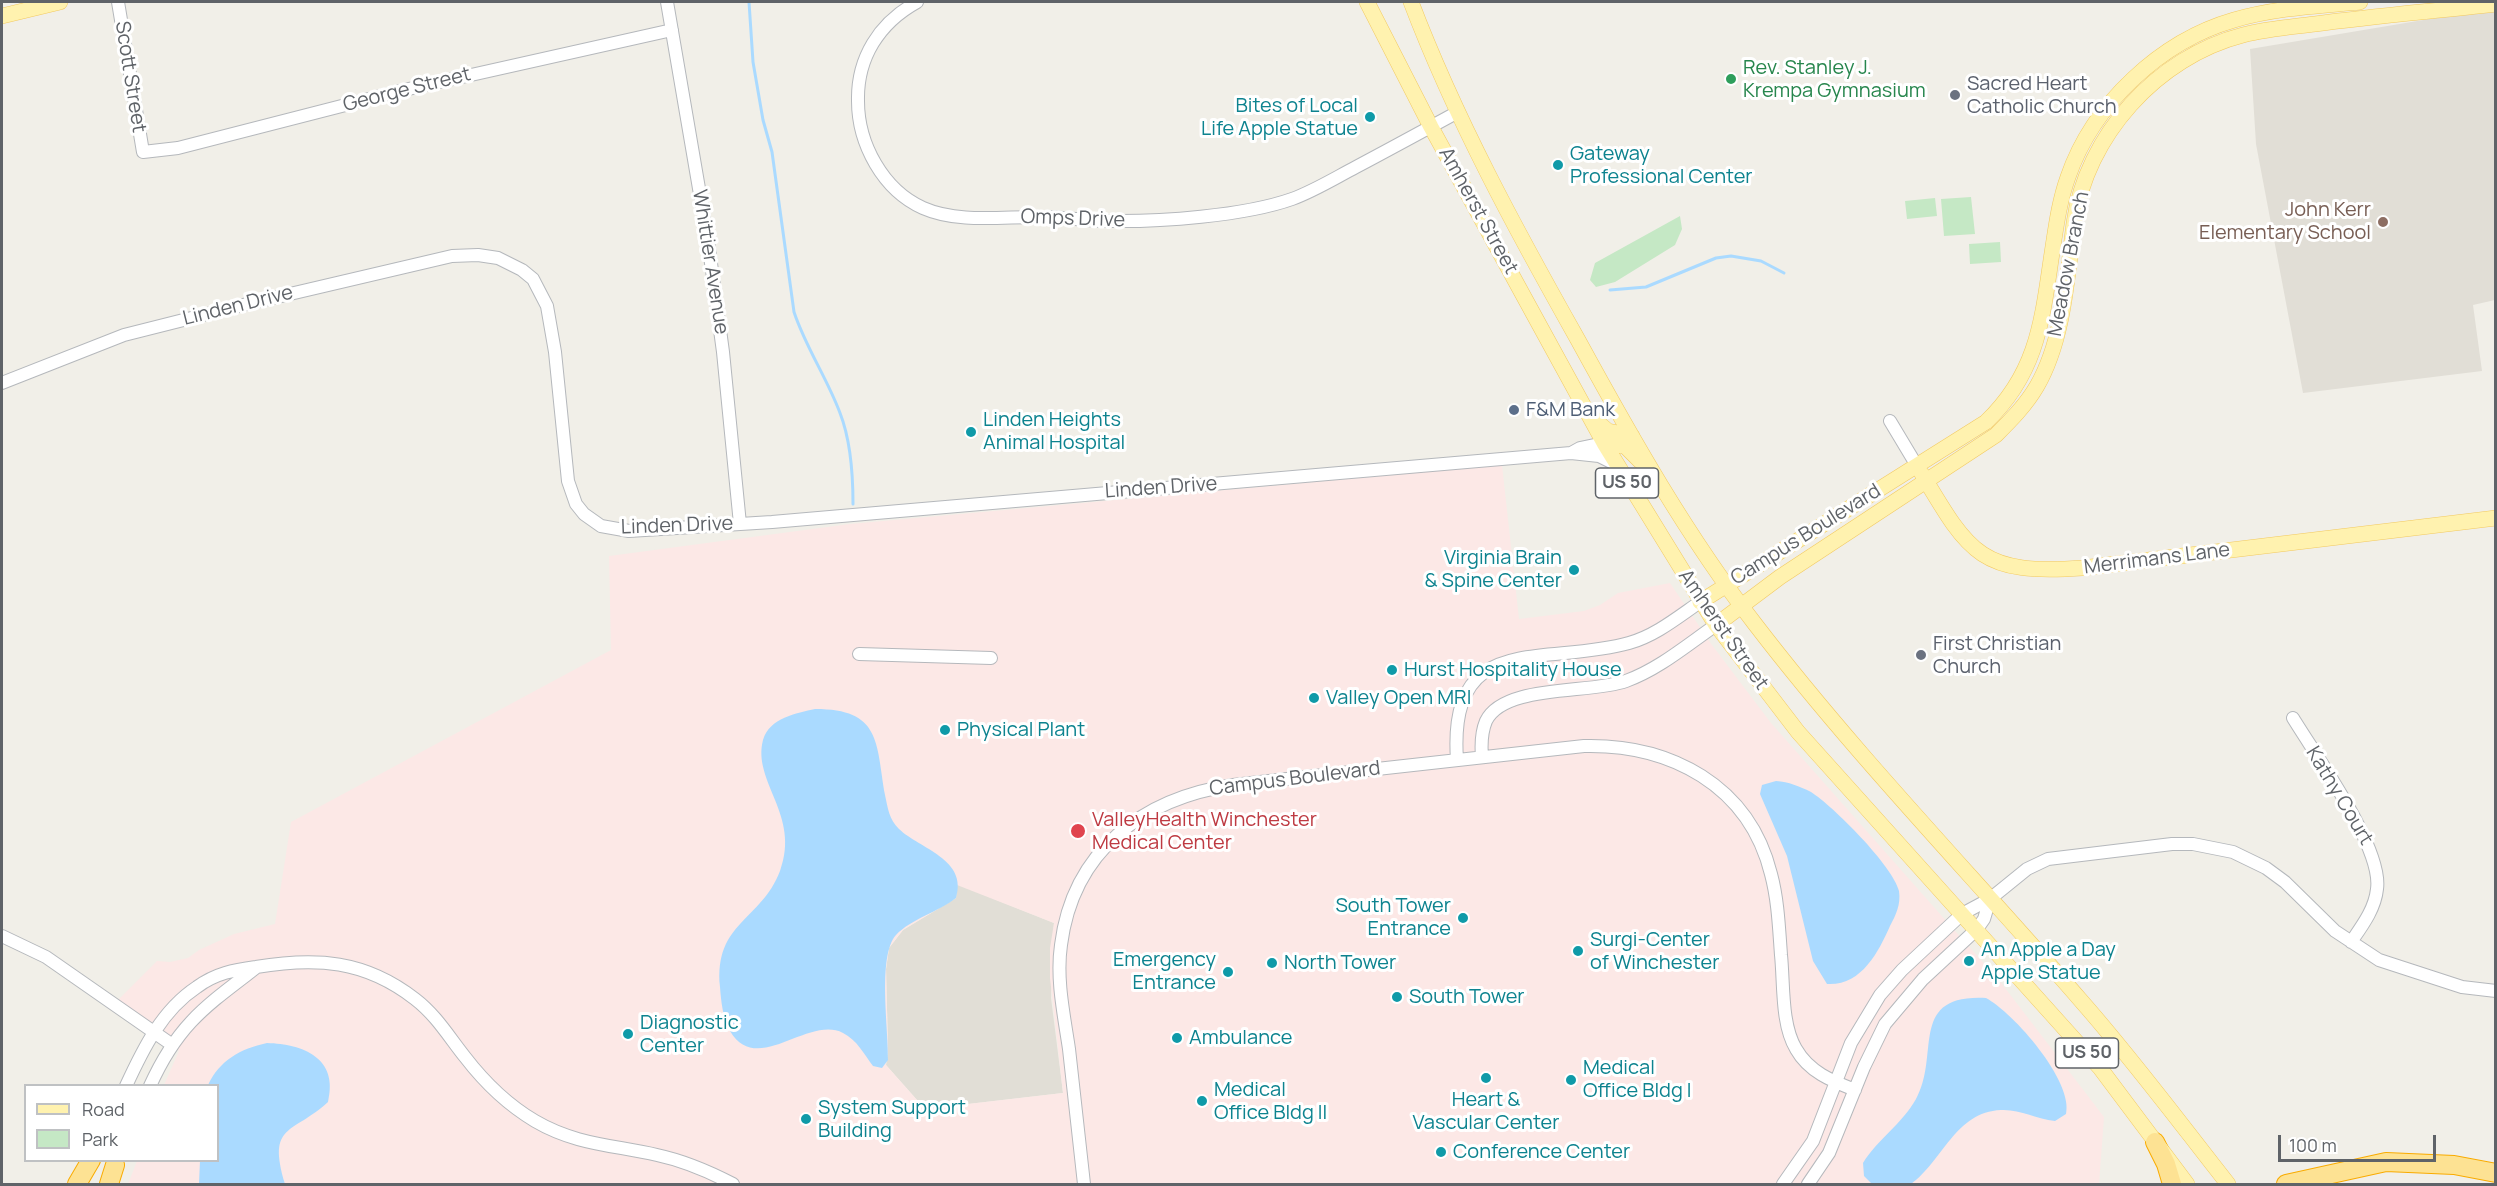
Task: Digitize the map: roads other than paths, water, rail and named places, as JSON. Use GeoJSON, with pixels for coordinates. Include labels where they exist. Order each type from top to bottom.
{"type":"FeatureCollection","features":[{"type":"Feature","properties":{"kind":"highway"},"geometry":{"type":"LineString","coordinates":[[2155,1142],[2166,1164],[2172,1185]]}},
{"type":"Feature","properties":{"kind":"highway"},"geometry":{"type":"LineString","coordinates":[[77,1185],[90,1162]]}},
{"type":"Feature","properties":{"kind":"highway"},"geometry":{"type":"LineString","coordinates":[[2286,1185],[2386,1162],[2454,1165],[2496,1173]]}},
{"type":"Feature","properties":{"kind":"highway"},"geometry":{"type":"LineString","coordinates":[[107,1185],[116,1163]]}},
{"type":"Feature","properties":{"kind":"main road"},"geometry":{"type":"LineString","coordinates":[[2,16],[60,2]]}},
{"type":"Feature","properties":{"kind":"main road","name":"Amherst Street"},"geometry":{"type":"LineString","coordinates":[[1366,2],[1431,127],[1604,443],[1700,602],[1798,732],[2100,1068],[2187,1185]]}},
{"type":"Feature","properties":{"kind":"main road","name":"Amherst Street"},"geometry":{"type":"LineString","coordinates":[[1411,2],[1456,113],[1536,266],[1660,483],[1727,585],[1845,737],[2124,1052],[2228,1185]]}},
{"type":"Feature","properties":{"kind":"main road","name":"Meadow Branch"},"geometry":{"type":"LineString","coordinates":[[1917,466],[1986,422],[2006,403],[2024,374],[2036,347],[2045,307],[2058,210],[2068,175],[2094,127],[2137,76],[2174,46],[2205,30],[2236,19],[2291,9],[2360,2]]}},
{"type":"Feature","properties":{"kind":"main road","name":"Meadow Branch"},"geometry":{"type":"LineString","coordinates":[[1927,482],[1996,435],[2037,386],[2049,359],[2062,310],[2076,211],[2087,175],[2115,123],[2144,90],[2173,66],[2208,47],[2243,34],[2496,4]]}},
{"type":"Feature","properties":{"kind":"main road"},"geometry":{"type":"LineString","coordinates":[[1588,413],[1608,431],[1632,436]]}},
{"type":"Feature","properties":{"kind":"main road"},"geometry":{"type":"LineString","coordinates":[[1604,443],[1625,446],[1660,483]]}},
{"type":"Feature","properties":{"kind":"main road","name":"Merrimans Lane"},"geometry":{"type":"LineString","coordinates":[[1917,466],[1946,516],[1968,544],[1997,561],[2031,570],[2082,568],[2496,518]]}},
{"type":"Feature","properties":{"kind":"main road","name":"Campus Boulevard"},"geometry":{"type":"LineString","coordinates":[[1700,602],[1917,466]]}},
{"type":"Feature","properties":{"kind":"main road","name":"Campus Boulevard"},"geometry":{"type":"LineString","coordinates":[[1716,625],[1780,577],[1927,482]]}},
{"type":"Feature","properties":{"kind":"street","name":"Scott Street"},"geometry":{"type":"LineString","coordinates":[[118,2],[143,152]]}},
{"type":"Feature","properties":{"kind":"street","name":"Whittier Avenue"},"geometry":{"type":"LineString","coordinates":[[667,2],[718,319],[740,524]]}},
{"type":"Feature","properties":{"kind":"street","name":"Omps Drive"},"geometry":{"type":"LineString","coordinates":[[916,2],[893,18],[868,51],[860,72],[858,108],[868,150],[886,179],[908,200],[937,213],[953,216],[1045,217],[1107,221],[1237,212],[1268,206],[1311,191],[1456,113]]}},
{"type":"Feature","properties":{"kind":"street","name":"George Street"},"geometry":{"type":"LineString","coordinates":[[143,152],[178,148],[404,90],[672,30]]}},
{"type":"Feature","properties":{"kind":"street","name":"Linden Drive"},"geometry":{"type":"LineString","coordinates":[[2,383],[124,335],[452,256],[478,255],[498,258],[522,270],[533,279],[547,306],[554,342],[568,481],[576,504],[584,514],[601,526],[629,531],[740,524],[1571,453],[1599,456],[1618,466]]}},
{"type":"Feature","properties":{"kind":"street","name":"Merrimans Lane"},"geometry":{"type":"LineString","coordinates":[[1890,421],[1917,466]]}},
{"type":"Feature","properties":{"kind":"street","name":"Linden Drive"},"geometry":{"type":"LineString","coordinates":[[1571,453],[1580,448],[1604,443]]}},
{"type":"Feature","properties":{"kind":"street","name":"Campus Boulevard"},"geometry":{"type":"LineString","coordinates":[[1457,760],[1455,734],[1459,708],[1470,687],[1490,669],[1518,658],[1629,643],[1654,633],[1700,602]]}},
{"type":"Feature","properties":{"kind":"street","name":"Campus Boulevard"},"geometry":{"type":"LineString","coordinates":[[1482,758],[1481,738],[1486,722],[1496,709],[1508,700],[1592,689],[1629,680],[1660,664],[1716,625]]}},
{"type":"Feature","properties":{"kind":"street"},"geometry":{"type":"LineString","coordinates":[[859,654],[991,658]]}},
{"type":"Feature","properties":{"kind":"street","name":"Kathy Court"},"geometry":{"type":"LineString","coordinates":[[2293,718],[2367,841],[2376,864],[2376,896],[2351,942]]}},
{"type":"Feature","properties":{"kind":"street","name":"Campus Boulevard"},"geometry":{"type":"LineString","coordinates":[[1084,1185],[1060,982],[1063,933],[1073,900],[1086,872],[1102,850],[1140,816],[1162,804],[1195,792],[1235,785],[1584,746],[1622,747],[1667,757],[1714,784],[1740,811],[1752,829],[1771,873],[1786,1010],[1794,1044],[1812,1069],[1855,1090]]}},
{"type":"Feature","properties":{"kind":"street"},"geometry":{"type":"LineString","coordinates":[[1783,1185],[1813,1141],[1851,1043],[1880,995],[1902,970],[1962,914],[1990,899],[2026,869],[2048,859],[2127,848],[2193,844],[2233,852],[2266,868],[2285,882],[2320,918],[2379,960],[2439,981],[2462,987],[2496,991]]}},
{"type":"Feature","properties":{"kind":"street"},"geometry":{"type":"LineString","coordinates":[[1808,1185],[1829,1153],[1876,1040],[1902,1002],[1977,930],[1984,919],[1990,899]]}},
{"type":"Feature","properties":{"kind":"street"},"geometry":{"type":"LineString","coordinates":[[2,936],[46,957],[171,1044]]}},
{"type":"Feature","properties":{"kind":"street"},"geometry":{"type":"LineString","coordinates":[[127,1084],[154,1031],[167,1014],[196,987],[224,972],[272,963],[314,961],[336,963],[375,975],[394,984],[424,1006],[492,1088],[536,1122],[586,1143],[679,1160],[733,1185]]}},
{"type":"Feature","properties":{"kind":"street"},"geometry":{"type":"LineString","coordinates":[[151,1084],[171,1044],[206,1005],[258,966]]}},
{"type":"Feature","properties":{"kind":"street"},"geometry":{"type":"LineString","coordinates":[[85,1185],[96,1162]]}},
{"type":"Feature","properties":{"kind":"water"},"geometry":{"type":"Polygon","coordinates":[[[815,709],[853,715],[864,722],[876,744],[887,805],[893,821],[908,836],[949,864],[958,885],[956,898],[902,929],[890,945],[885,976],[888,1060],[882,1068],[873,1066],[848,1036],[829,1030],[814,1032],[768,1047],[754,1048],[741,1044],[730,1031],[723,1010],[720,965],[724,948],[731,935],[772,888],[780,871],[785,851],[785,833],[781,816],[764,770],[761,755],[763,740],[771,726],[777,722],[815,709]]]}},
{"type":"Feature","properties":{"kind":"water"},"geometry":{"type":"Polygon","coordinates":[[[1776,781],[1794,785],[1821,799],[1874,852],[1886,867],[1899,891],[1896,914],[1874,957],[1859,974],[1850,980],[1827,984],[1813,961],[1787,856],[1760,794],[1762,785],[1776,781]]]}},
{"type":"Feature","properties":{"kind":"water"},"geometry":{"type":"Polygon","coordinates":[[[1986,998],[1998,1006],[2026,1033],[2052,1067],[2066,1100],[2066,1114],[2055,1121],[2008,1110],[1985,1113],[1972,1119],[1961,1128],[1911,1184],[1872,1184],[1864,1176],[1863,1163],[1916,1099],[1923,1082],[1931,1030],[1936,1017],[1945,1006],[1961,999],[1986,998]]]}},
{"type":"Feature","properties":{"kind":"water"},"geometry":{"type":"Polygon","coordinates":[[[267,1043],[280,1044],[293,1046],[315,1056],[323,1064],[328,1074],[330,1087],[328,1102],[286,1132],[281,1140],[280,1164],[285,1184],[199,1184],[200,1162],[219,1162],[219,1084],[209,1084],[225,1062],[248,1049],[267,1043]]]}},
{"type":"Feature","properties":{"kind":"waterway"},"geometry":{"type":"LineString","coordinates":[[749,2],[753,62],[763,120],[772,152],[794,312],[844,424],[851,457],[853,504]]}},
{"type":"Feature","properties":{"kind":"waterway"},"geometry":{"type":"LineString","coordinates":[[1610,290],[1646,287],[1716,258],[1731,256],[1761,261],[1784,273]]}},
{"type":"Feature","properties":{"kind":"place","name":"Rev. Stanley J. Krempa Gymnasium"},"geometry":{"type":"Point","coordinates":[1731,79]}},
{"type":"Feature","properties":{"kind":"place","name":"Sacred Heart Catholic Church"},"geometry":{"type":"Point","coordinates":[1955,95]}},
{"type":"Feature","properties":{"kind":"place","name":"Bites of Local Life Apple Statue"},"geometry":{"type":"Point","coordinates":[1370,117]}},
{"type":"Feature","properties":{"kind":"place","name":"Gateway Professional Center"},"geometry":{"type":"Point","coordinates":[1558,165]}},
{"type":"Feature","properties":{"kind":"place","name":"John Kerr Elementary School"},"geometry":{"type":"Point","coordinates":[2383,222]}},
{"type":"Feature","properties":{"kind":"place","name":"F&M Bank"},"geometry":{"type":"Point","coordinates":[1514,410]}},
{"type":"Feature","properties":{"kind":"place","name":"Linden Heights Animal Hospital"},"geometry":{"type":"Point","coordinates":[971,432]}},
{"type":"Feature","properties":{"kind":"place","name":"Virginia Brain & Spine Center"},"geometry":{"type":"Point","coordinates":[1574,570]}},
{"type":"Feature","properties":{"kind":"place","name":"First Christian Church"},"geometry":{"type":"Point","coordinates":[1921,655]}},
{"type":"Feature","properties":{"kind":"place","name":"Hurst Hospitality House"},"geometry":{"type":"Point","coordinates":[1392,670]}},
{"type":"Feature","properties":{"kind":"place","name":"Valley Open MRI"},"geometry":{"type":"Point","coordinates":[1314,698]}},
{"type":"Feature","properties":{"kind":"place","name":"Physical Plant"},"geometry":{"type":"Point","coordinates":[945,730]}},
{"type":"Feature","properties":{"kind":"place","name":"ValleyHealth Winchester Medical Center"},"geometry":{"type":"Point","coordinates":[1078,831]}},
{"type":"Feature","properties":{"kind":"place","name":"South Tower Entrance"},"geometry":{"type":"Point","coordinates":[1463,918]}},
{"type":"Feature","properties":{"kind":"place","name":"Surgi-Center of Winchester"},"geometry":{"type":"Point","coordinates":[1578,951]}},
{"type":"Feature","properties":{"kind":"place","name":"An Apple a Day Apple Statue"},"geometry":{"type":"Point","coordinates":[1969,961]}},
{"type":"Feature","properties":{"kind":"place","name":"North Tower"},"geometry":{"type":"Point","coordinates":[1272,963]}},
{"type":"Feature","properties":{"kind":"place","name":"Emergency Entrance"},"geometry":{"type":"Point","coordinates":[1228,972]}},
{"type":"Feature","properties":{"kind":"place","name":"South Tower"},"geometry":{"type":"Point","coordinates":[1397,997]}},
{"type":"Feature","properties":{"kind":"place","name":"Diagnostic Center"},"geometry":{"type":"Point","coordinates":[628,1034]}},
{"type":"Feature","properties":{"kind":"place","name":"Ambulance"},"geometry":{"type":"Point","coordinates":[1177,1038]}},
{"type":"Feature","properties":{"kind":"place","name":"Heart & Vascular Center"},"geometry":{"type":"Point","coordinates":[1486,1078]}},
{"type":"Feature","properties":{"kind":"place","name":"Medical Office Bldg I"},"geometry":{"type":"Point","coordinates":[1571,1080]}},
{"type":"Feature","properties":{"kind":"place","name":"Medical Office Bldg II"},"geometry":{"type":"Point","coordinates":[1202,1101]}},
{"type":"Feature","properties":{"kind":"place","name":"System Support Building"},"geometry":{"type":"Point","coordinates":[806,1119]}},
{"type":"Feature","properties":{"kind":"place","name":"Conference Center"},"geometry":{"type":"Point","coordinates":[1441,1152]}}]}
